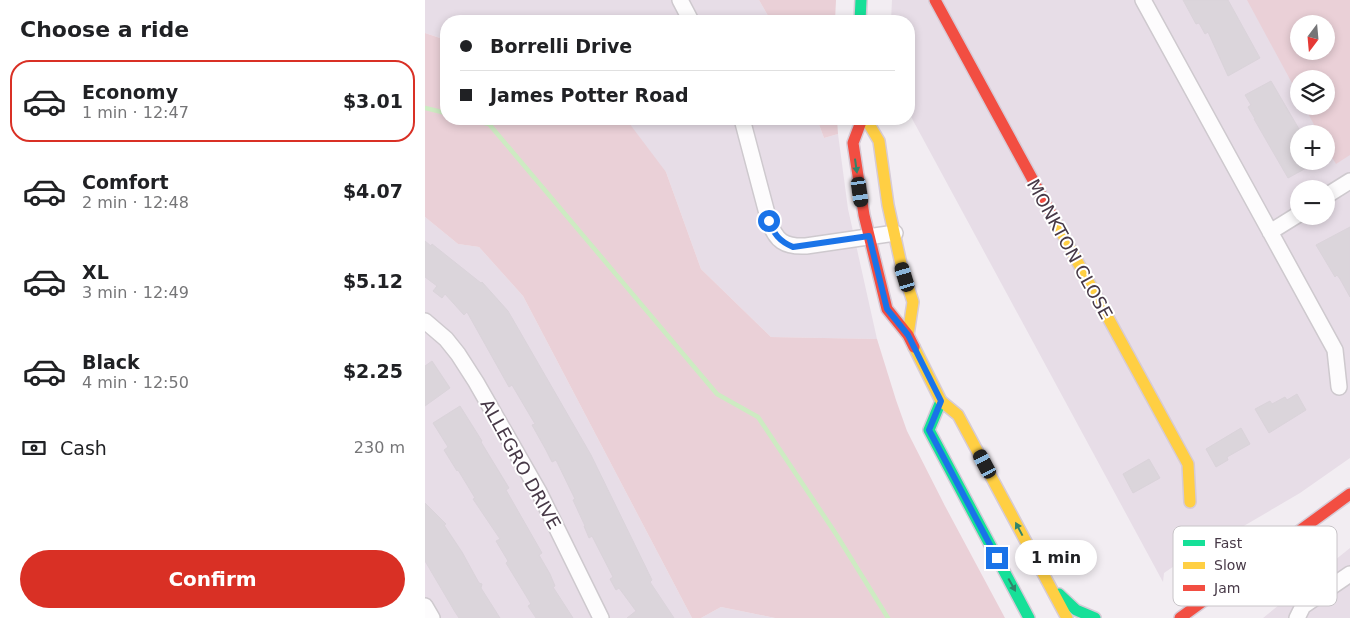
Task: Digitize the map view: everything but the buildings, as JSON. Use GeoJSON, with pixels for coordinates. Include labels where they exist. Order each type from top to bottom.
{"type":"FeatureCollection","features":[{"type":"Feature","properties":{"kind":"main road"},"geometry":{"type":"LineString","coordinates":[[860,15],[861,0]]}},
{"type":"Feature","properties":{"kind":"main road","name":"MONKTON CLOSE"},"geometry":{"type":"LineString","coordinates":[[935,0],[1188,464],[1190,502]]}},
{"type":"Feature","properties":{"kind":"main road"},"geometry":{"type":"LineString","coordinates":[[860,125],[853,143],[862,209],[887,309],[908,335],[941,401],[958,415],[1067,618]]}},
{"type":"Feature","properties":{"kind":"main road"},"geometry":{"type":"LineString","coordinates":[[870,125],[879,141],[888,205],[901,264],[913,302],[908,335]]}},
{"type":"Feature","properties":{"kind":"main road"},"geometry":{"type":"LineString","coordinates":[[941,401],[929,430],[1029,618]]}},
{"type":"Feature","properties":{"kind":"main road"},"geometry":{"type":"LineString","coordinates":[[1306,526],[1350,494]]}},
{"type":"Feature","properties":{"kind":"main road"},"geometry":{"type":"LineString","coordinates":[[1043,574],[1076,610],[1095,618]]}},
{"type":"Feature","properties":{"kind":"main road"},"geometry":{"type":"LineString","coordinates":[[1180,618],[1196,606]]}},
{"type":"Feature","properties":{"kind":"street"},"geometry":{"type":"LineString","coordinates":[[680,0],[688,15]]}},
{"type":"Feature","properties":{"kind":"street"},"geometry":{"type":"LineString","coordinates":[[1143,0],[1335,350],[1339,387]]}},
{"type":"Feature","properties":{"kind":"street"},"geometry":{"type":"LineString","coordinates":[[744,125],[773,233],[783,242],[793,247],[807,246],[895,233]]}},
{"type":"Feature","properties":{"kind":"street"},"geometry":{"type":"LineString","coordinates":[[1335,190],[1350,181]]}},
{"type":"Feature","properties":{"kind":"street"},"geometry":{"type":"LineString","coordinates":[[1270,232],[1290,220]]}},
{"type":"Feature","properties":{"kind":"street","name":"ALLEGRO DRIVE"},"geometry":{"type":"LineString","coordinates":[[427,326],[459,354],[535,484],[601,618]]}},
{"type":"Feature","properties":{"kind":"street"},"geometry":{"type":"LineString","coordinates":[[1337,583],[1350,574]]}},
{"type":"Feature","properties":{"kind":"street"},"geometry":{"type":"LineString","coordinates":[[425,606],[432,618]]}},
{"type":"Feature","properties":{"kind":"street"},"geometry":{"type":"LineString","coordinates":[[1297,618],[1303,606]]}},
{"type":"Feature","properties":{"kind":"shaded area"},"geometry":{"type":"Polygon","coordinates":[[[425,0],[759,0],[768,15],[440,15],[440,38],[425,33],[425,0]]]}},
{"type":"Feature","properties":{"kind":"shaded area"},"geometry":{"type":"Polygon","coordinates":[[[759,0],[836,0],[835,15],[768,15],[759,0]]]}},
{"type":"Feature","properties":{"kind":"shaded area"},"geometry":{"type":"Polygon","coordinates":[[[892,0],[1350,0],[1350,458],[1300,493],[1244,526],[1173,526],[1173,567],[1164,573],[1163,582],[915,124],[915,15],[891,15],[892,0]]]}},
{"type":"Feature","properties":{"kind":"shaded area"},"geometry":{"type":"Polygon","coordinates":[[[1247,0],[1350,0],[1350,155],[1336,164],[1335,125],[1314,125],[1309,115],[1335,115],[1335,70],[1290,70],[1290,79],[1247,0]]]}},
{"type":"Feature","properties":{"kind":"shaded area"},"geometry":{"type":"Polygon","coordinates":[[[425,33],[440,38],[440,125],[631,125],[666,172],[701,269],[771,337],[877,339],[907,431],[1005,618],[775,618],[721,607],[701,618],[692,618],[523,296],[479,247],[458,244],[425,217],[425,33]]]}},
{"type":"Feature","properties":{"kind":"shaded area"},"geometry":{"type":"Polygon","coordinates":[[[588,125],[819,125],[824,138],[838,134],[848,209],[877,339],[771,337],[701,269],[666,172],[588,125]]]}},
{"type":"Feature","properties":{"kind":"shaded area"},"geometry":{"type":"Polygon","coordinates":[[[819,125],[837,125],[838,134],[824,138],[819,125]]]}},
{"type":"Feature","properties":{"kind":"shaded area"},"geometry":{"type":"Polygon","coordinates":[[[425,217],[458,244],[479,247],[523,296],[692,618],[425,618],[425,217]]]}},
{"type":"Feature","properties":{"kind":"shaded area"},"geometry":{"type":"Polygon","coordinates":[[[1350,548],[1350,618],[1263,618],[1278,606],[1337,606],[1337,558],[1350,548]]]}},
{"type":"Feature","properties":{"kind":"shaded area"},"geometry":{"type":"Polygon","coordinates":[[[721,607],[775,618],[701,618],[721,607]]]}},
{"type":"Feature","properties":{"kind":"waterway"},"geometry":{"type":"LineString","coordinates":[[425,108],[440,112]]}},
{"type":"Feature","properties":{"kind":"waterway"},"geometry":{"type":"LineString","coordinates":[[490,125],[717,394],[758,417],[836,534],[888,618]]}},
{"type":"Feature","properties":{"kind":"traffic: fast"},"geometry":{"type":"LineString","coordinates":[[860,15],[861,0]]}},
{"type":"Feature","properties":{"kind":"traffic: fast"},"geometry":{"type":"LineString","coordinates":[[941,401],[929,430],[1029,618]]}},
{"type":"Feature","properties":{"kind":"traffic: fast"},"geometry":{"type":"LineString","coordinates":[[1059,594],[1076,610],[1095,618]]}},
{"type":"Feature","properties":{"kind":"traffic: slow"},"geometry":{"type":"LineString","coordinates":[[870,125],[879,141],[888,205],[901,264],[913,302],[908,335]]}},
{"type":"Feature","properties":{"kind":"traffic: slow"},"geometry":{"type":"LineString","coordinates":[[1053,217],[1188,464],[1190,502]]}},
{"type":"Feature","properties":{"kind":"traffic: slow"},"geometry":{"type":"LineString","coordinates":[[914,347],[941,401],[958,415],[1067,618]]}},
{"type":"Feature","properties":{"kind":"traffic: jam"},"geometry":{"type":"LineString","coordinates":[[935,0],[1053,217]]}},
{"type":"Feature","properties":{"kind":"traffic: jam"},"geometry":{"type":"LineString","coordinates":[[860,125],[853,143],[864,215],[887,309],[908,335],[914,347]]}},
{"type":"Feature","properties":{"kind":"traffic: jam"},"geometry":{"type":"LineString","coordinates":[[1306,526],[1350,494]]}},
{"type":"Feature","properties":{"kind":"traffic: jam"},"geometry":{"type":"LineString","coordinates":[[1180,618],[1196,606]]}},
{"type":"Feature","properties":{"kind":"route"},"geometry":{"type":"LineString","coordinates":[[769,221],[773,233],[783,242],[793,247],[869,236],[887,309],[908,335],[941,401],[929,430],[997,558]]}}]}
